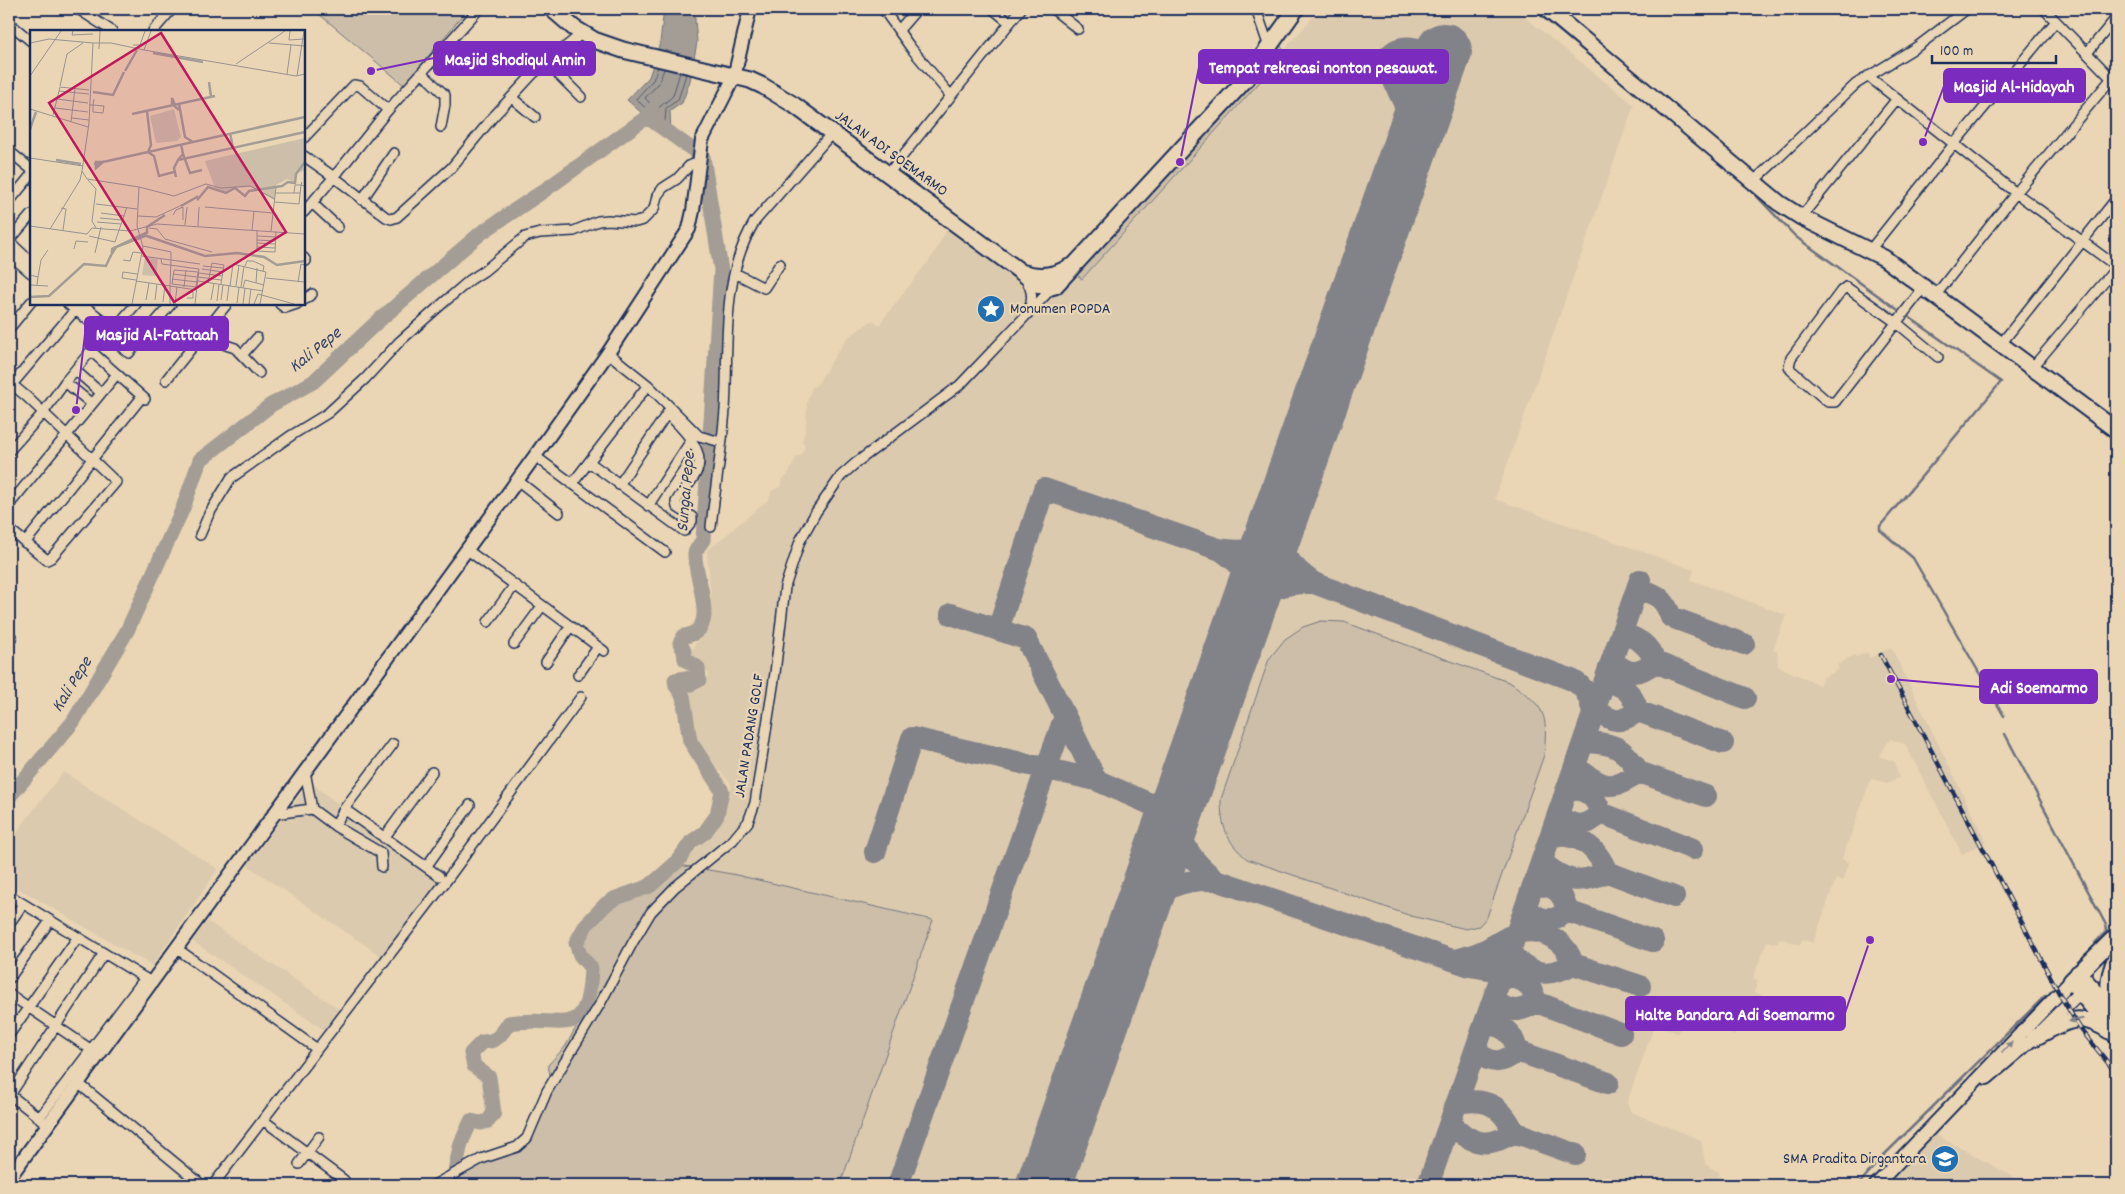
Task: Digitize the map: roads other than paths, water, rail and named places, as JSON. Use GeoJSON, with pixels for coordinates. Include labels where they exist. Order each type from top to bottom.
{"type":"FeatureCollection","features":[{"type":"Feature","properties":{"kind":"highway"},"geometry":{"type":"LineString","coordinates":[[552,9],[581,34]]}},
{"type":"Feature","properties":{"kind":"highway","name":"JALAN ADI SOEMARMO"},"geometry":{"type":"LineString","coordinates":[[581,34],[623,50],[763,86],[832,132],[1046,292],[1078,262],[1239,86],[1270,47],[1296,9]]}},
{"type":"Feature","properties":{"kind":"highway"},"geometry":{"type":"LineString","coordinates":[[1547,9],[1779,203],[1802,217],[1884,258],[2116,430]]}},
{"type":"Feature","properties":{"kind":"highway","name":"JALAN ADI SOEMARMO"},"geometry":{"type":"LineString","coordinates":[[1021,272],[1036,276],[1055,275],[1078,262]]}},
{"type":"Feature","properties":{"kind":"highway"},"geometry":{"type":"LineString","coordinates":[[2080,982],[2093,958],[2116,936]]}},
{"type":"Feature","properties":{"kind":"highway"},"geometry":{"type":"LineString","coordinates":[[2093,958],[2113,958]]}},
{"type":"Feature","properties":{"kind":"highway"},"geometry":{"type":"LineString","coordinates":[[2080,982],[2113,958]]}},
{"type":"Feature","properties":{"kind":"highway"},"geometry":{"type":"LineString","coordinates":[[2113,958],[2108,978],[2109,993],[2116,1012]]}},
{"type":"Feature","properties":{"kind":"highway"},"geometry":{"type":"LineString","coordinates":[[2080,982],[2116,1012]]}},
{"type":"Feature","properties":{"kind":"highway"},"geometry":{"type":"LineString","coordinates":[[2080,982],[2116,1036]]}},
{"type":"Feature","properties":{"kind":"highway"},"geometry":{"type":"LineString","coordinates":[[2034,1038],[2064,1023],[2082,1018],[2096,1023],[2116,1036]]}},
{"type":"Feature","properties":{"kind":"main road"},"geometry":{"type":"LineString","coordinates":[[9,1178],[78,1083],[95,1053],[176,948],[535,456],[608,353],[689,229],[702,140],[734,77],[750,9]]}},
{"type":"Feature","properties":{"kind":"main road"},"geometry":{"type":"LineString","coordinates":[[1937,1120],[2034,1038],[2080,982]]}},
{"type":"Feature","properties":{"kind":"main road"},"geometry":{"type":"LineString","coordinates":[[1876,1185],[1937,1120],[2080,982]]}},
{"type":"Feature","properties":{"kind":"street"},"geometry":{"type":"LineString","coordinates":[[78,9],[110,30]]}},
{"type":"Feature","properties":{"kind":"street"},"geometry":{"type":"LineString","coordinates":[[154,30],[171,9]]}},
{"type":"Feature","properties":{"kind":"street"},"geometry":{"type":"LineString","coordinates":[[305,211],[388,110],[480,9]]}},
{"type":"Feature","properties":{"kind":"street"},"geometry":{"type":"LineString","coordinates":[[884,9],[951,96]]}},
{"type":"Feature","properties":{"kind":"street"},"geometry":{"type":"LineString","coordinates":[[899,30],[917,9]]}},
{"type":"Feature","properties":{"kind":"street"},"geometry":{"type":"LineString","coordinates":[[993,9],[1010,23]]}},
{"type":"Feature","properties":{"kind":"street"},"geometry":{"type":"LineString","coordinates":[[888,174],[1021,9]]}},
{"type":"Feature","properties":{"kind":"street"},"geometry":{"type":"LineString","coordinates":[[1053,9],[1078,29]]}},
{"type":"Feature","properties":{"kind":"street"},"geometry":{"type":"LineString","coordinates":[[1256,9],[1270,47]]}},
{"type":"Feature","properties":{"kind":"street"},"geometry":{"type":"LineString","coordinates":[[1753,182],[1856,84],[1918,46],[1967,9]]}},
{"type":"Feature","properties":{"kind":"street"},"geometry":{"type":"LineString","coordinates":[[1938,357],[1897,323],[1850,288],[1844,288],[1791,358],[1789,366],[1791,370],[1828,402],[1834,403],[1897,323],[1904,314],[1929,292],[2114,81],[2044,9]]}},
{"type":"Feature","properties":{"kind":"street"},"geometry":{"type":"LineString","coordinates":[[2087,53],[2116,18]]}},
{"type":"Feature","properties":{"kind":"street"},"geometry":{"type":"LineString","coordinates":[[1870,250],[2056,20]]}},
{"type":"Feature","properties":{"kind":"street"},"geometry":{"type":"LineString","coordinates":[[9,23],[30,40]]}},
{"type":"Feature","properties":{"kind":"street"},"geometry":{"type":"LineString","coordinates":[[305,157],[386,217],[391,219],[397,217],[451,168],[546,62],[581,34]]}},
{"type":"Feature","properties":{"kind":"street"},"geometry":{"type":"LineString","coordinates":[[546,62],[581,97]]}},
{"type":"Feature","properties":{"kind":"street"},"geometry":{"type":"LineString","coordinates":[[422,73],[445,95],[441,127]]}},
{"type":"Feature","properties":{"kind":"street"},"geometry":{"type":"LineString","coordinates":[[1868,76],[2016,193],[2116,267],[2032,368]]}},
{"type":"Feature","properties":{"kind":"street"},"geometry":{"type":"LineString","coordinates":[[305,137],[354,85],[360,86],[388,110]]}},
{"type":"Feature","properties":{"kind":"street"},"geometry":{"type":"LineString","coordinates":[[512,98],[535,117]]}},
{"type":"Feature","properties":{"kind":"street"},"geometry":{"type":"LineString","coordinates":[[1802,217],[1896,100]]}},
{"type":"Feature","properties":{"kind":"street"},"geometry":{"type":"LineString","coordinates":[[711,527],[712,440],[726,388],[725,342],[735,273],[747,236],[755,221],[832,132]]}},
{"type":"Feature","properties":{"kind":"street"},"geometry":{"type":"LineString","coordinates":[[362,200],[394,153]]}},
{"type":"Feature","properties":{"kind":"street"},"geometry":{"type":"LineString","coordinates":[[11,156],[30,169]]}},
{"type":"Feature","properties":{"kind":"street"},"geometry":{"type":"LineString","coordinates":[[200,535],[213,507],[231,478],[292,435],[328,413],[365,379],[399,342],[470,280],[526,238],[540,233],[574,231],[598,221],[636,222],[642,220],[654,209],[657,196],[663,188],[677,180],[689,166],[699,160]]}},
{"type":"Feature","properties":{"kind":"street"},"geometry":{"type":"LineString","coordinates":[[9,202],[30,176]]}},
{"type":"Feature","properties":{"kind":"street"},"geometry":{"type":"LineString","coordinates":[[2000,345],[2116,199]]}},
{"type":"Feature","properties":{"kind":"street"},"geometry":{"type":"LineString","coordinates":[[312,202],[338,226]]}},
{"type":"Feature","properties":{"kind":"street"},"geometry":{"type":"LineString","coordinates":[[30,216],[9,241],[30,261]]}},
{"type":"Feature","properties":{"kind":"street"},"geometry":{"type":"LineString","coordinates":[[9,254],[30,272]]}},
{"type":"Feature","properties":{"kind":"street"},"geometry":{"type":"LineString","coordinates":[[735,273],[764,288],[780,264]]}},
{"type":"Feature","properties":{"kind":"street"},"geometry":{"type":"LineString","coordinates":[[1021,272],[1032,292],[1031,306],[1025,319]]}},
{"type":"Feature","properties":{"kind":"street","name":"JALAN PADANG GOLF"},"geometry":{"type":"LineString","coordinates":[[434,1185],[481,1159],[518,1147],[527,1138],[552,1082],[600,1004],[633,942],[652,912],[674,887],[733,840],[752,815],[756,803],[775,673],[785,587],[800,542],[820,505],[847,470],[960,385],[1025,319],[1046,292]]}},
{"type":"Feature","properties":{"kind":"street"},"geometry":{"type":"LineString","coordinates":[[305,299],[312,294]]}},
{"type":"Feature","properties":{"kind":"street"},"geometry":{"type":"LineString","coordinates":[[9,329],[30,303]]}},
{"type":"Feature","properties":{"kind":"street"},"geometry":{"type":"LineString","coordinates":[[75,306],[114,328],[135,305]]}},
{"type":"Feature","properties":{"kind":"street"},"geometry":{"type":"LineString","coordinates":[[75,306],[129,353],[170,305]]}},
{"type":"Feature","properties":{"kind":"street"},"geometry":{"type":"LineString","coordinates":[[166,380],[225,305]]}},
{"type":"Feature","properties":{"kind":"street"},"geometry":{"type":"LineString","coordinates":[[281,305],[285,308],[294,305]]}},
{"type":"Feature","properties":{"kind":"street"},"geometry":{"type":"LineString","coordinates":[[9,529],[43,559],[47,560],[51,558],[116,482],[43,413],[10,385],[75,306]]}},
{"type":"Feature","properties":{"kind":"street"},"geometry":{"type":"LineString","coordinates":[[208,326],[226,345],[235,348],[259,372]]}},
{"type":"Feature","properties":{"kind":"street"},"geometry":{"type":"LineString","coordinates":[[9,451],[43,413],[65,382],[105,334]]}},
{"type":"Feature","properties":{"kind":"street"},"geometry":{"type":"LineString","coordinates":[[242,355],[257,338]]}},
{"type":"Feature","properties":{"kind":"street"},"geometry":{"type":"LineString","coordinates":[[26,544],[92,458],[144,398],[91,352]]}},
{"type":"Feature","properties":{"kind":"street"},"geometry":{"type":"LineString","coordinates":[[589,462],[684,531],[692,521],[692,516],[676,504],[698,471],[697,453],[692,439],[648,385],[608,353]]}},
{"type":"Feature","properties":{"kind":"street"},"geometry":{"type":"LineString","coordinates":[[75,370],[101,393]]}},
{"type":"Feature","properties":{"kind":"street"},"geometry":{"type":"LineString","coordinates":[[9,505],[117,374]]}},
{"type":"Feature","properties":{"kind":"street"},"geometry":{"type":"LineString","coordinates":[[65,382],[92,404]]}},
{"type":"Feature","properties":{"kind":"street"},"geometry":{"type":"LineString","coordinates":[[572,484],[648,385]]}},
{"type":"Feature","properties":{"kind":"street"},"geometry":{"type":"LineString","coordinates":[[670,410],[712,440]]}},
{"type":"Feature","properties":{"kind":"street"},"geometry":{"type":"LineString","coordinates":[[619,484],[670,410]]}},
{"type":"Feature","properties":{"kind":"street"},"geometry":{"type":"LineString","coordinates":[[648,506],[692,439]]}},
{"type":"Feature","properties":{"kind":"street"},"geometry":{"type":"LineString","coordinates":[[535,456],[665,552]]}},
{"type":"Feature","properties":{"kind":"street"},"geometry":{"type":"LineString","coordinates":[[517,480],[559,513]]}},
{"type":"Feature","properties":{"kind":"street"},"geometry":{"type":"LineString","coordinates":[[466,549],[601,649],[578,675]]}},
{"type":"Feature","properties":{"kind":"street"},"geometry":{"type":"LineString","coordinates":[[488,622],[514,586]]}},
{"type":"Feature","properties":{"kind":"street"},"geometry":{"type":"LineString","coordinates":[[514,644],[542,606]]}},
{"type":"Feature","properties":{"kind":"street"},"geometry":{"type":"LineString","coordinates":[[546,662],[570,627]]}},
{"type":"Feature","properties":{"kind":"street"},"geometry":{"type":"LineString","coordinates":[[9,634],[12,638],[9,641]]}},
{"type":"Feature","properties":{"kind":"street"},"geometry":{"type":"LineString","coordinates":[[213,1185],[500,810],[580,697]]}},
{"type":"Feature","properties":{"kind":"street"},"geometry":{"type":"LineString","coordinates":[[335,826],[344,809],[393,744]]}},
{"type":"Feature","properties":{"kind":"street"},"geometry":{"type":"LineString","coordinates":[[305,771],[312,809],[335,826],[381,853],[382,867]]}},
{"type":"Feature","properties":{"kind":"street"},"geometry":{"type":"LineString","coordinates":[[384,838],[432,772]]}},
{"type":"Feature","properties":{"kind":"street"},"geometry":{"type":"LineString","coordinates":[[426,867],[470,805]]}},
{"type":"Feature","properties":{"kind":"street"},"geometry":{"type":"LineString","coordinates":[[274,814],[312,809]]}},
{"type":"Feature","properties":{"kind":"street"},"geometry":{"type":"LineString","coordinates":[[344,809],[439,876]]}},
{"type":"Feature","properties":{"kind":"street"},"geometry":{"type":"LineString","coordinates":[[9,895],[147,979],[95,1053],[41,1118],[9,1094],[104,953]]}},
{"type":"Feature","properties":{"kind":"street"},"geometry":{"type":"LineString","coordinates":[[9,924],[22,904]]}},
{"type":"Feature","properties":{"kind":"street"},"geometry":{"type":"LineString","coordinates":[[9,979],[50,921]]}},
{"type":"Feature","properties":{"kind":"street"},"geometry":{"type":"LineString","coordinates":[[9,1035],[78,937]]}},
{"type":"Feature","properties":{"kind":"street"},"geometry":{"type":"LineString","coordinates":[[176,948],[317,1049]]}},
{"type":"Feature","properties":{"kind":"street"},"geometry":{"type":"LineString","coordinates":[[9,994],[95,1053]]}},
{"type":"Feature","properties":{"kind":"street"},"geometry":{"type":"LineString","coordinates":[[78,1083],[202,1185]]}},
{"type":"Feature","properties":{"kind":"street"},"geometry":{"type":"LineString","coordinates":[[263,1120],[344,1180]]}},
{"type":"Feature","properties":{"kind":"street"},"geometry":{"type":"LineString","coordinates":[[300,1164],[319,1137]]}},
{"type":"Feature","properties":{"kind":"water"},"geometry":{"type":"Polygon","coordinates":[[[664,9],[694,9],[697,42],[690,81],[682,103],[670,111],[671,134],[668,136],[627,100],[649,77],[660,43],[664,9]]]}},
{"type":"Feature","properties":{"kind":"waterway"},"geometry":{"type":"LineString","coordinates":[[1533,9],[1694,141]]}},
{"type":"Feature","properties":{"kind":"waterway","name":"Kali Pepe"},"geometry":{"type":"LineString","coordinates":[[9,797],[73,722],[127,631],[183,508],[200,460],[271,405],[313,382],[376,323],[481,233],[647,117],[652,110]]}},
{"type":"Feature","properties":{"kind":"waterway","name":"Sungai Pepe"},"geometry":{"type":"LineString","coordinates":[[452,1185],[461,1143],[471,1121],[481,1123],[488,1121],[494,1113],[489,1077],[474,1066],[471,1053],[482,1042],[491,1041],[498,1037],[509,1023],[569,1021],[578,1017],[584,1008],[589,992],[591,968],[580,955],[576,943],[586,925],[606,904],[616,898],[650,886],[678,861],[691,842],[705,832],[717,815],[722,791],[690,741],[683,696],[676,686],[675,680],[686,678],[691,684],[699,680],[698,668],[685,659],[680,643],[684,636],[696,632],[702,624],[704,614],[695,553],[703,540],[721,270],[703,157],[647,117]]}},
{"type":"Feature","properties":{"kind":"waterway"},"geometry":{"type":"LineString","coordinates":[[1744,183],[1796,237],[1901,312]]}},
{"type":"Feature","properties":{"kind":"waterway"},"geometry":{"type":"LineString","coordinates":[[1906,315],[2001,382],[1880,526],[1880,530],[1913,558],[2004,716]]}},
{"type":"Feature","properties":{"kind":"waterway"},"geometry":{"type":"LineString","coordinates":[[2005,734],[2106,925],[2107,931],[2095,943]]}},
{"type":"Feature","properties":{"kind":"waterway"},"geometry":{"type":"LineString","coordinates":[[1858,1185],[1883,1156],[2045,996]]}},
{"type":"Feature","properties":{"kind":"railway"},"geometry":{"type":"LineString","coordinates":[[1881,655],[2060,995],[2080,1028],[2116,1073]]}},
{"type":"Feature","properties":{"kind":"place","name":"Masjid Shodiqul Amin"},"geometry":{"type":"Point","coordinates":[371,71]}},
{"type":"Feature","properties":{"kind":"place","name":"Masjid Al-Hidayah"},"geometry":{"type":"Point","coordinates":[1923,142]}},
{"type":"Feature","properties":{"kind":"place","name":"Tempat rekreasi nonton pesawat."},"geometry":{"type":"Point","coordinates":[1180,162]}},
{"type":"Feature","properties":{"kind":"place","name":"Monumen POPDA"},"geometry":{"type":"Point","coordinates":[991,309]}},
{"type":"Feature","properties":{"kind":"place","name":"Masjid Al-Fattaah"},"geometry":{"type":"Point","coordinates":[76,410]}},
{"type":"Feature","properties":{"kind":"place","name":"Adi Soemarmo"},"geometry":{"type":"Point","coordinates":[1891,679]}},
{"type":"Feature","properties":{"kind":"place","name":"Halte Bandara Adi Soemarmo"},"geometry":{"type":"Point","coordinates":[1870,940]}},
{"type":"Feature","properties":{"kind":"place","name":"SMA Pradita Dirgantara"},"geometry":{"type":"Point","coordinates":[1945,1159]}}]}
